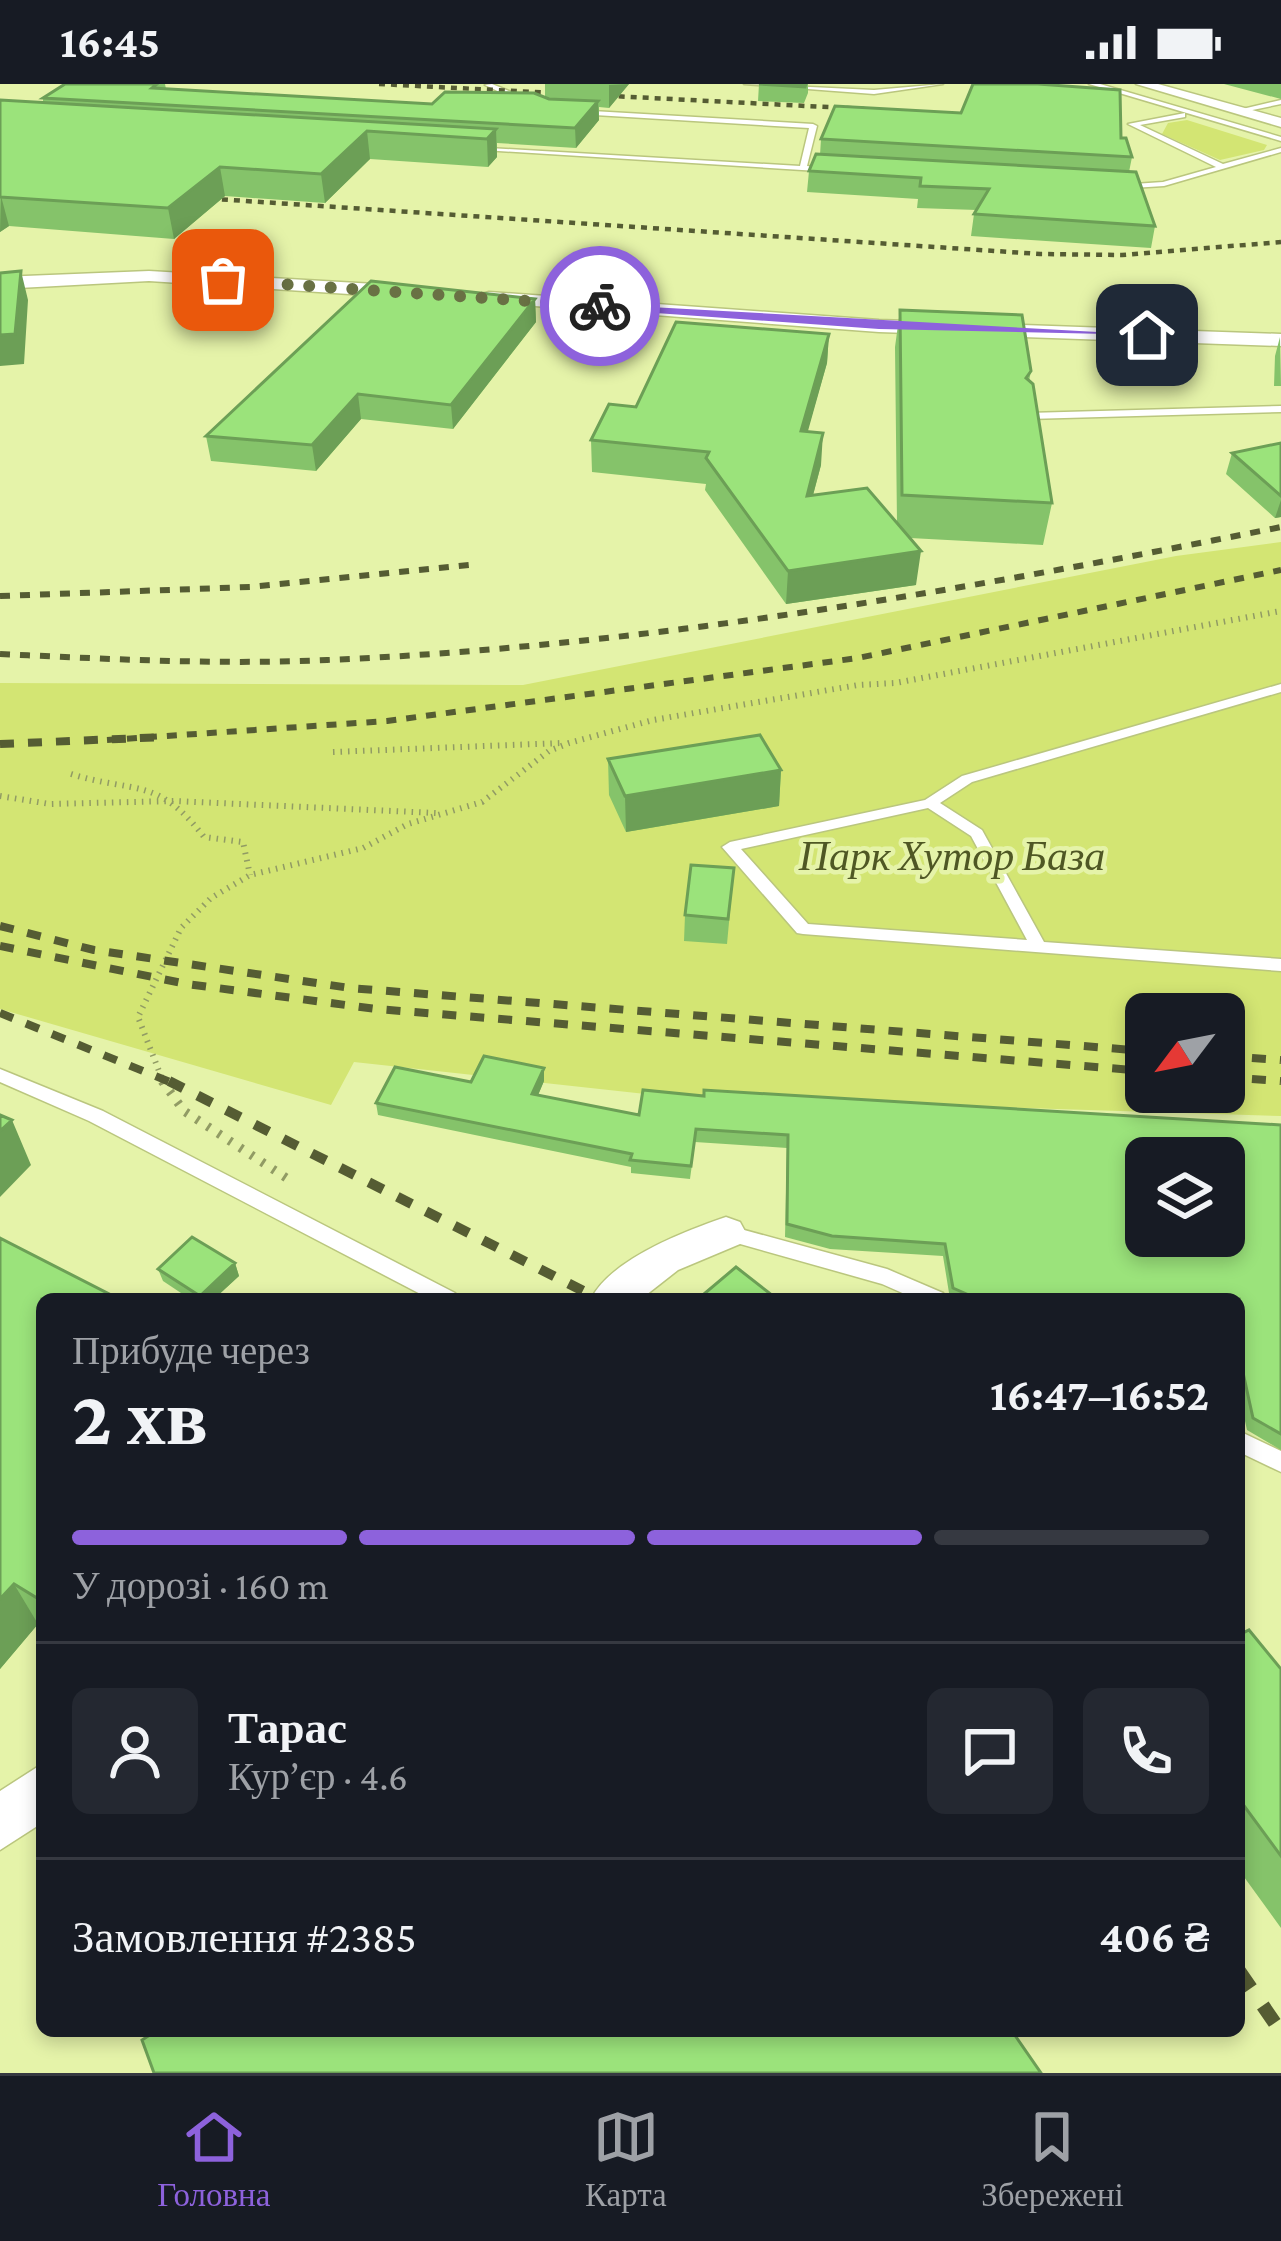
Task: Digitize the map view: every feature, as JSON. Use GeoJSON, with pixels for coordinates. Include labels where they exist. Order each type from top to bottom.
{"type":"FeatureCollection","features":[{"type":"Feature","properties":{"kind":"street"},"geometry":{"type":"LineString","coordinates":[[1143,84],[1281,123]]}},
{"type":"Feature","properties":{"kind":"street"},"geometry":{"type":"LineString","coordinates":[[0,283],[149,276],[436,294]]}},
{"type":"Feature","properties":{"kind":"street"},"geometry":{"type":"LineString","coordinates":[[460,296],[879,326],[1281,340]]}},
{"type":"Feature","properties":{"kind":"street"},"geometry":{"type":"LineString","coordinates":[[619,1293],[664,1259],[725,1233]]}},
{"type":"Feature","properties":{"kind":"street"},"geometry":{"type":"LineString","coordinates":[[0,1824],[36,1795]]}},
{"type":"Feature","properties":{"kind":"lane"},"geometry":{"type":"LineString","coordinates":[[473,84],[502,84]]}},
{"type":"Feature","properties":{"kind":"lane"},"geometry":{"type":"LineString","coordinates":[[747,84],[874,92],[940,84]]}},
{"type":"Feature","properties":{"kind":"lane"},"geometry":{"type":"LineString","coordinates":[[1092,84],[1281,139]]}},
{"type":"Feature","properties":{"kind":"lane"},"geometry":{"type":"LineString","coordinates":[[488,85],[533,104]]}},
{"type":"Feature","properties":{"kind":"lane"},"geometry":{"type":"LineString","coordinates":[[1238,111],[1281,102]]}},
{"type":"Feature","properties":{"kind":"lane"},"geometry":{"type":"LineString","coordinates":[[573,112],[805,124],[815,128],[803,168]]}},
{"type":"Feature","properties":{"kind":"lane"},"geometry":{"type":"LineString","coordinates":[[1193,113],[1132,124],[1223,167]]}},
{"type":"Feature","properties":{"kind":"lane"},"geometry":{"type":"LineString","coordinates":[[448,147],[849,171]]}},
{"type":"Feature","properties":{"kind":"lane"},"geometry":{"type":"LineString","coordinates":[[1105,186],[1148,187],[1281,150]]}},
{"type":"Feature","properties":{"kind":"lane"},"geometry":{"type":"LineString","coordinates":[[1028,416],[1281,409]]}},
{"type":"Feature","properties":{"kind":"lane"},"geometry":{"type":"LineString","coordinates":[[1281,688],[967,779],[930,803],[730,847],[802,928],[1281,965]]}},
{"type":"Feature","properties":{"kind":"lane"},"geometry":{"type":"LineString","coordinates":[[930,803],[977,832],[1039,947]]}},
{"type":"Feature","properties":{"kind":"lane"},"geometry":{"type":"LineString","coordinates":[[0,1076],[96,1116],[436,1293]]}},
{"type":"Feature","properties":{"kind":"lane"},"geometry":{"type":"LineString","coordinates":[[725,1233],[887,1277],[923,1293]]}},
{"type":"Feature","properties":{"kind":"lane"},"geometry":{"type":"LineString","coordinates":[[1245,1444],[1281,1462]]}},
{"type":"Feature","properties":{"kind":"path"},"geometry":{"type":"LineString","coordinates":[[333,752],[569,743],[653,720],[895,683],[1281,611]]}},
{"type":"Feature","properties":{"kind":"path"},"geometry":{"type":"LineString","coordinates":[[300,1186],[184,1111],[158,1076],[138,1016],[181,928],[211,898],[250,875],[363,848],[408,824],[482,802],[512,777],[569,743]]}},
{"type":"Feature","properties":{"kind":"path"},"geometry":{"type":"LineString","coordinates":[[70,774],[174,801],[204,837],[243,842],[250,875]]}},
{"type":"Feature","properties":{"kind":"path"},"geometry":{"type":"LineString","coordinates":[[0,796],[50,804],[174,801],[444,814]]}},
{"type":"Feature","properties":{"kind":"green space"},"geometry":{"type":"Polygon","coordinates":[[[1187,120],[1267,145],[1264,150],[1220,160],[1162,134],[1168,123],[1187,120]]]}},
{"type":"Feature","properties":{"kind":"green space","name":"Парк Хутор База"},"geometry":{"type":"Polygon","coordinates":[[[1281,542],[1281,1116],[1185,1113],[1245,1113],[1245,993],[1125,993],[1125,1111],[673,1097],[354,1062],[331,1105],[0,1009],[0,683],[523,685],[1176,556],[1281,542]]]}},
{"type":"Feature","properties":{"kind":"building"},"geometry":{"type":"Polygon","coordinates":[[[65,84],[157,84],[152,88],[432,104],[445,92],[534,93],[549,99],[598,101],[575,128],[43,98],[65,84]]]}},
{"type":"Feature","properties":{"kind":"building"},"geometry":{"type":"Polygon","coordinates":[[[973,84],[1120,90],[1121,138],[1126,138],[1132,157],[821,139],[835,106],[961,113],[973,84]]]}},
{"type":"Feature","properties":{"kind":"building"},"geometry":{"type":"Polygon","coordinates":[[[0,100],[496,129],[487,139],[367,131],[321,174],[220,167],[168,208],[0,197],[0,100]]]}},
{"type":"Feature","properties":{"kind":"building"},"geometry":{"type":"Polygon","coordinates":[[[816,154],[1136,172],[1155,226],[974,214],[989,189],[920,186],[921,178],[809,171],[816,154]]]}},
{"type":"Feature","properties":{"kind":"building"},"geometry":{"type":"Polygon","coordinates":[[[21,271],[15,334],[0,335],[0,273],[21,271]]]}},
{"type":"Feature","properties":{"kind":"building"},"geometry":{"type":"Polygon","coordinates":[[[371,281],[535,299],[451,405],[358,394],[312,445],[206,436],[371,281]]]}},
{"type":"Feature","properties":{"kind":"building"},"geometry":{"type":"Polygon","coordinates":[[[900,310],[1022,315],[1031,371],[1026,378],[1033,384],[1052,503],[902,495],[900,310]]]}},
{"type":"Feature","properties":{"kind":"building"},"geometry":{"type":"Polygon","coordinates":[[[676,322],[829,334],[801,431],[823,433],[807,496],[867,488],[921,551],[788,571],[706,458],[709,452],[591,440],[609,404],[636,407],[676,322]]]}},
{"type":"Feature","properties":{"kind":"building"},"geometry":{"type":"Polygon","coordinates":[[[1281,443],[1281,496],[1232,453],[1281,443]]]}},
{"type":"Feature","properties":{"kind":"building"},"geometry":{"type":"Polygon","coordinates":[[[760,735],[781,770],[625,796],[608,759],[760,735]]]}},
{"type":"Feature","properties":{"kind":"building"},"geometry":{"type":"Polygon","coordinates":[[[691,865],[734,868],[728,919],[685,915],[691,865]]]}},
{"type":"Feature","properties":{"kind":"building"},"geometry":{"type":"Polygon","coordinates":[[[484,1056],[544,1068],[532,1094],[639,1115],[643,1090],[704,1096],[704,1090],[1281,1125],[1281,1434],[1253,1418],[1245,1382],[1245,1293],[964,1293],[953,1288],[945,1244],[832,1236],[787,1224],[788,1135],[696,1129],[691,1166],[630,1160],[632,1154],[376,1103],[395,1067],[471,1082],[484,1056]]]}},
{"type":"Feature","properties":{"kind":"building"},"geometry":{"type":"Polygon","coordinates":[[[0,1115],[12,1120],[0,1131],[0,1115]]]}},
{"type":"Feature","properties":{"kind":"building"},"geometry":{"type":"Polygon","coordinates":[[[192,1237],[235,1263],[203,1293],[195,1293],[158,1269],[192,1237]]]}},
{"type":"Feature","properties":{"kind":"building"},"geometry":{"type":"Polygon","coordinates":[[[0,1238],[107,1293],[36,1293],[36,1597],[14,1584],[0,1599],[0,1238]]]}},
{"type":"Feature","properties":{"kind":"building"},"geometry":{"type":"Polygon","coordinates":[[[736,1267],[769,1293],[705,1293],[736,1267]]]}},
{"type":"Feature","properties":{"kind":"building"},"geometry":{"type":"Polygon","coordinates":[[[1249,1630],[1281,1669],[1281,1856],[1245,1807],[1245,1632],[1249,1630]]]}},
{"type":"Feature","properties":{"kind":"building"},"geometry":{"type":"Polygon","coordinates":[[[1016,2037],[1041,2073],[154,2073],[142,2040],[1016,2037]]]}},
{"type":"Feature","properties":{"kind":"railway"},"geometry":{"type":"LineString","coordinates":[[379,84],[865,109]]}},
{"type":"Feature","properties":{"kind":"railway"},"geometry":{"type":"LineString","coordinates":[[186,197],[1040,254],[1122,255],[1281,242]]}},
{"type":"Feature","properties":{"kind":"railway"},"geometry":{"type":"LineString","coordinates":[[0,654],[286,661],[567,642],[925,593],[1281,527]]}},
{"type":"Feature","properties":{"kind":"railway"},"geometry":{"type":"LineString","coordinates":[[0,596],[250,587],[478,564]]}},
{"type":"Feature","properties":{"kind":"railway"},"geometry":{"type":"LineString","coordinates":[[128,739],[387,721],[858,658],[1281,570]]}},
{"type":"Feature","properties":{"kind":"railway"},"geometry":{"type":"LineString","coordinates":[[128,739],[165,737]]}},
{"type":"Feature","properties":{"kind":"railway"},"geometry":{"type":"LineString","coordinates":[[0,744],[128,739]]}},
{"type":"Feature","properties":{"kind":"railway"},"geometry":{"type":"LineString","coordinates":[[107,740],[128,739]]}},
{"type":"Feature","properties":{"kind":"railway"},"geometry":{"type":"LineString","coordinates":[[0,926],[94,950],[350,988],[1125,1049]]}},
{"type":"Feature","properties":{"kind":"railway"},"geometry":{"type":"LineString","coordinates":[[0,946],[187,984],[376,1009],[1125,1069]]}},
{"type":"Feature","properties":{"kind":"railway"},"geometry":{"type":"LineString","coordinates":[[0,1013],[175,1084]]}},
{"type":"Feature","properties":{"kind":"railway"},"geometry":{"type":"LineString","coordinates":[[1245,1057],[1281,1060]]}},
{"type":"Feature","properties":{"kind":"railway"},"geometry":{"type":"LineString","coordinates":[[1245,1078],[1281,1081]]}},
{"type":"Feature","properties":{"kind":"railway"},"geometry":{"type":"LineString","coordinates":[[169,1081],[175,1084]]}},
{"type":"Feature","properties":{"kind":"railway"},"geometry":{"type":"LineString","coordinates":[[175,1084],[587,1293]]}},
{"type":"Feature","properties":{"kind":"railway"},"geometry":{"type":"LineString","coordinates":[[1245,1980],[1281,2032]]}},
{"type":"Feature","properties":{"kind":"way so far"},"geometry":{"type":"LineString","coordinates":[[223,280],[600,306]]}},
{"type":"Feature","properties":{"kind":"route"},"geometry":{"type":"LineString","coordinates":[[600,306],[879,326],[1147,335]]}}]}
